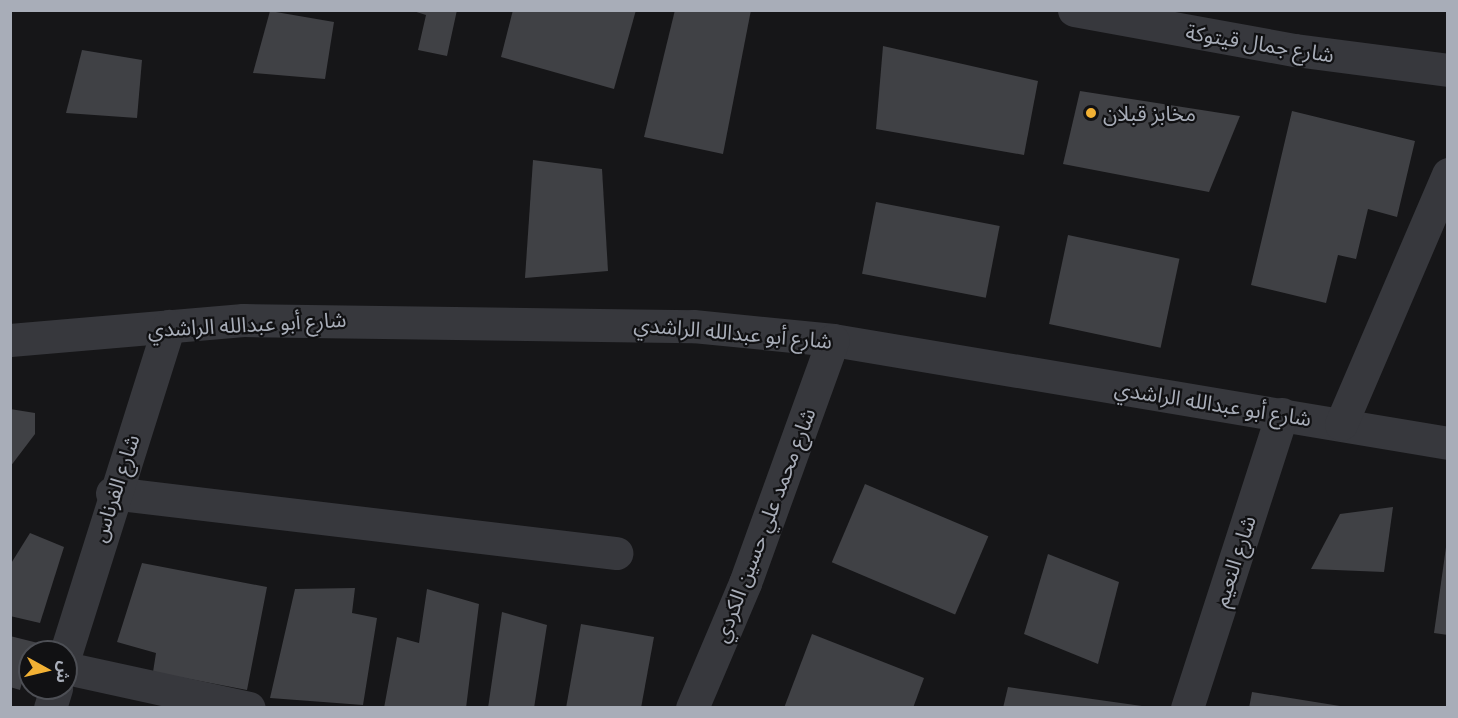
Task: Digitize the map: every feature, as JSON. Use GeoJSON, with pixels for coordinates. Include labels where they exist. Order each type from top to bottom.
{"type":"FeatureCollection","features":[{"type":"Feature","properties":{"kind":"street","name":"شارع جمال قيتوكة"},"geometry":{"type":"LineString","coordinates":[[1074,10],[1295,50],[1448,70]]}},
{"type":"Feature","properties":{"kind":"street"},"geometry":{"type":"LineString","coordinates":[[1341,424],[1448,174]]}},
{"type":"Feature","properties":{"kind":"street","name":"شارع أبو عبدالله الراشدي"},"geometry":{"type":"LineString","coordinates":[[10,340],[169,326],[334,319],[566,321],[693,326],[833,340],[1448,443]]}},
{"type":"Feature","properties":{"kind":"street","name":"شارع الفرناس"},"geometry":{"type":"LineString","coordinates":[[69,640],[112,493],[169,326]]}},
{"type":"Feature","properties":{"kind":"street","name":"شارع محمد علي حسين الكردي"},"geometry":{"type":"LineString","coordinates":[[692,708],[745,583],[833,340]]}},
{"type":"Feature","properties":{"kind":"street","name":"شارع النعيم"},"geometry":{"type":"LineString","coordinates":[[1187,708],[1282,414]]}},
{"type":"Feature","properties":{"kind":"street"},"geometry":{"type":"LineString","coordinates":[[112,493],[616,553]]}},
{"type":"Feature","properties":{"kind":"street"},"geometry":{"type":"LineString","coordinates":[[78,671],[249,708]]}},
{"type":"Feature","properties":{"kind":"building"},"geometry":{"type":"Polygon","coordinates":[[[410,10],[457,10],[447,56],[418,50],[426,15],[410,10]]]}},
{"type":"Feature","properties":{"kind":"building"},"geometry":{"type":"Polygon","coordinates":[[[513,10],[636,10],[614,89],[501,57],[513,10]]]}},
{"type":"Feature","properties":{"kind":"building"},"geometry":{"type":"Polygon","coordinates":[[[675,10],[751,10],[723,154],[644,137],[675,10]]]}},
{"type":"Feature","properties":{"kind":"building"},"geometry":{"type":"Polygon","coordinates":[[[270,11],[334,22],[325,79],[253,73],[270,11]]]}},
{"type":"Feature","properties":{"kind":"building"},"geometry":{"type":"Polygon","coordinates":[[[883,46],[1038,81],[1024,155],[876,129],[883,46]]]}},
{"type":"Feature","properties":{"kind":"building"},"geometry":{"type":"Polygon","coordinates":[[[82,50],[142,60],[137,118],[66,113],[82,50]]]}},
{"type":"Feature","properties":{"kind":"building"},"geometry":{"type":"Polygon","coordinates":[[[1080,91],[1240,116],[1209,192],[1063,164],[1080,91]]]}},
{"type":"Feature","properties":{"kind":"building"},"geometry":{"type":"Polygon","coordinates":[[[1292,111],[1415,141],[1397,217],[1368,209],[1356,259],[1338,255],[1326,303],[1251,285],[1292,111]]]}},
{"type":"Feature","properties":{"kind":"building"},"geometry":{"type":"Polygon","coordinates":[[[533,160],[602,169],[608,271],[525,278],[533,160]]]}},
{"type":"Feature","properties":{"kind":"building"},"geometry":{"type":"Polygon","coordinates":[[[876,202],[1000,226],[986,298],[862,274],[876,202]]]}},
{"type":"Feature","properties":{"kind":"building"},"geometry":{"type":"Polygon","coordinates":[[[1068,235],[1180,259],[1161,348],[1049,324],[1068,235]]]}},
{"type":"Feature","properties":{"kind":"building"},"geometry":{"type":"Polygon","coordinates":[[[10,409],[35,413],[35,434],[10,467],[10,409]]]}},
{"type":"Feature","properties":{"kind":"building"},"geometry":{"type":"Polygon","coordinates":[[[865,484],[988,536],[955,615],[832,562],[865,484]]]}},
{"type":"Feature","properties":{"kind":"building"},"geometry":{"type":"Polygon","coordinates":[[[1393,507],[1384,572],[1311,569],[1340,514],[1393,507]]]}},
{"type":"Feature","properties":{"kind":"building"},"geometry":{"type":"Polygon","coordinates":[[[30,533],[64,547],[40,623],[10,616],[10,565],[30,533]]]}},
{"type":"Feature","properties":{"kind":"building"},"geometry":{"type":"Polygon","coordinates":[[[1448,533],[1448,635],[1434,633],[1448,533]]]}},
{"type":"Feature","properties":{"kind":"building"},"geometry":{"type":"Polygon","coordinates":[[[1048,554],[1119,582],[1098,664],[1024,634],[1048,554]]]}},
{"type":"Feature","properties":{"kind":"building"},"geometry":{"type":"Polygon","coordinates":[[[142,563],[267,587],[247,690],[153,672],[156,653],[117,642],[142,563]]]}},
{"type":"Feature","properties":{"kind":"building"},"geometry":{"type":"Polygon","coordinates":[[[355,588],[352,613],[377,618],[363,705],[270,698],[295,589],[355,588]]]}},
{"type":"Feature","properties":{"kind":"building"},"geometry":{"type":"Polygon","coordinates":[[[427,589],[479,604],[466,708],[384,708],[397,637],[419,643],[427,589]]]}},
{"type":"Feature","properties":{"kind":"building"},"geometry":{"type":"Polygon","coordinates":[[[502,612],[547,625],[534,708],[488,708],[502,612]]]}},
{"type":"Feature","properties":{"kind":"building"},"geometry":{"type":"Polygon","coordinates":[[[581,624],[654,637],[641,708],[566,708],[581,624]]]}},
{"type":"Feature","properties":{"kind":"building"},"geometry":{"type":"Polygon","coordinates":[[[812,634],[924,678],[913,708],[784,708],[812,634]]]}},
{"type":"Feature","properties":{"kind":"building"},"geometry":{"type":"Polygon","coordinates":[[[10,636],[26,640],[18,640],[18,689],[10,687],[10,636]]]}},
{"type":"Feature","properties":{"kind":"building"},"geometry":{"type":"Polygon","coordinates":[[[1008,687],[1142,706],[1142,708],[1003,708],[1008,687]]]}},
{"type":"Feature","properties":{"kind":"building"},"geometry":{"type":"Polygon","coordinates":[[[1252,692],[1340,706],[1340,708],[1249,708],[1252,692]]]}},
{"type":"Feature","properties":{"kind":"place","name":"مخابز قبلان"},"geometry":{"type":"Point","coordinates":[1091,113]}}]}
